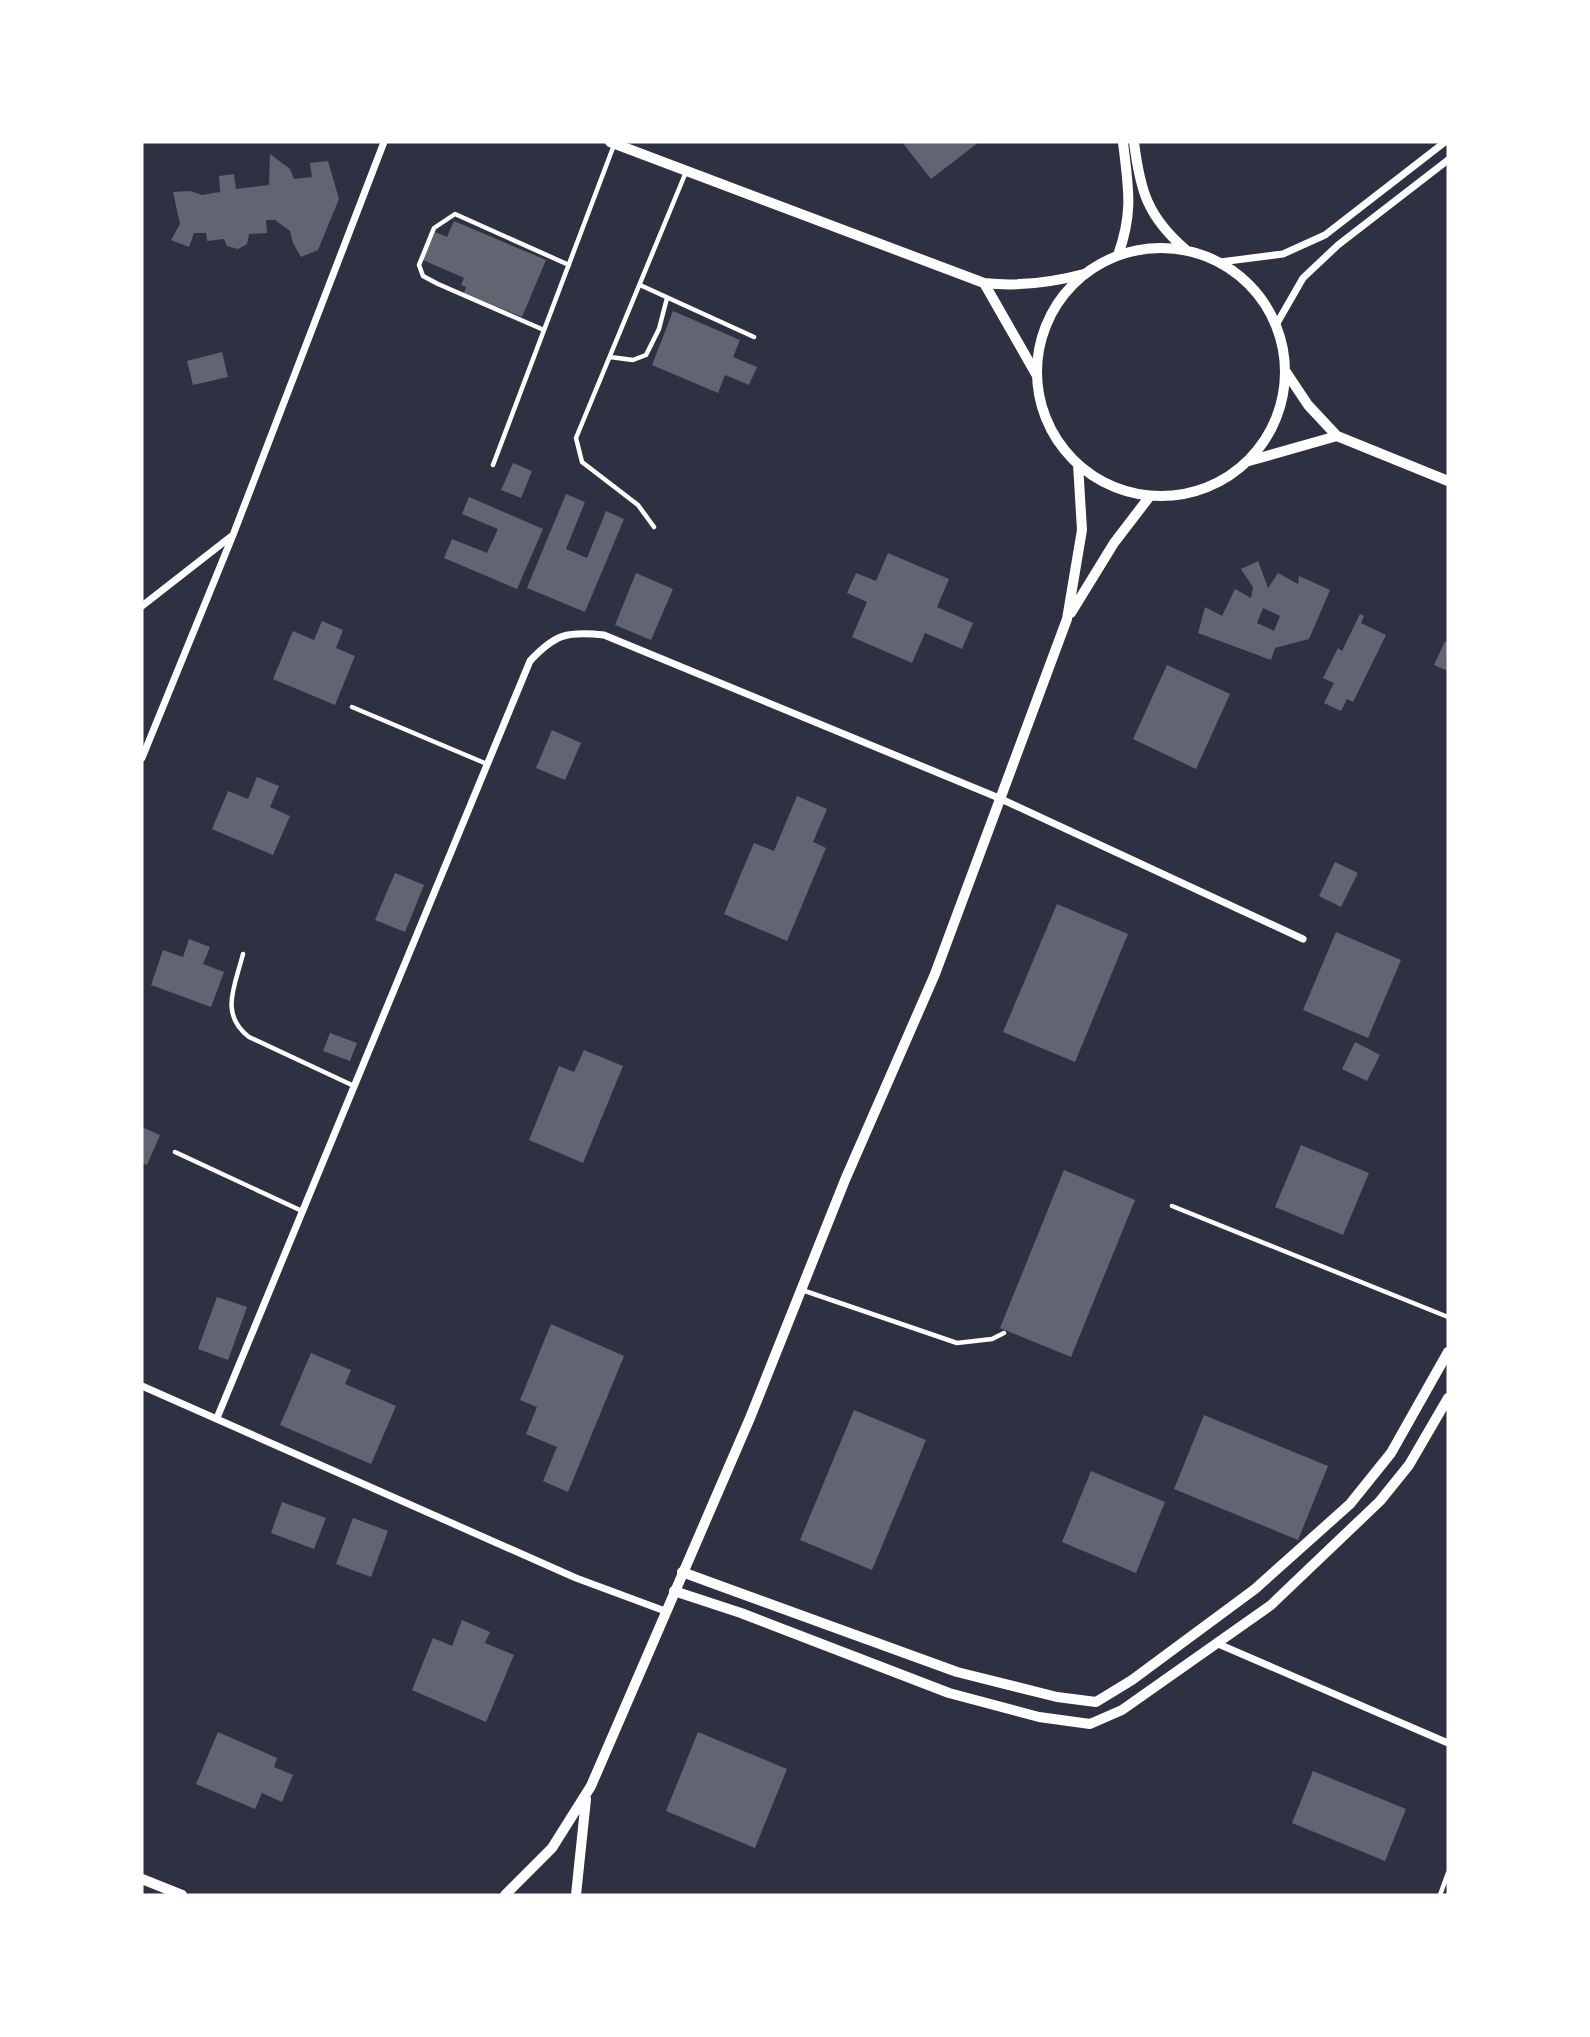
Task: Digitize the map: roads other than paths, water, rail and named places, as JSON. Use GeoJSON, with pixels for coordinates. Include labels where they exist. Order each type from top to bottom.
{"type":"FeatureCollection","features":[{"type":"Feature","properties":{"kind":"main road"},"geometry":{"type":"LineString","coordinates":[[1118,255],[1128,226],[1129,195],[1123,142]]}},
{"type":"Feature","properties":{"kind":"main road"},"geometry":{"type":"LineString","coordinates":[[1134,142],[1139,179],[1151,214],[1185,250]]}},
{"type":"Feature","properties":{"kind":"main road"},"geometry":{"type":"LineString","coordinates":[[1151,247],[1185,250],[1220,262],[1254,289],[1282,340],[1286,372],[1282,405],[1269,435],[1249,461],[1227,478],[1203,490],[1177,496],[1150,496],[1111,486],[1078,464],[1051,428],[1042,407],[1036,374],[1044,329],[1060,299],[1084,274],[1118,255],[1151,247]]}},
{"type":"Feature","properties":{"kind":"main road"},"geometry":{"type":"LineString","coordinates":[[1286,372],[1308,405],[1337,436],[1448,481]]}},
{"type":"Feature","properties":{"kind":"main road"},"geometry":{"type":"LineString","coordinates":[[1249,461],[1337,436]]}},
{"type":"Feature","properties":{"kind":"main road"},"geometry":{"type":"LineString","coordinates":[[1067,619],[1082,530],[1078,464]]}},
{"type":"Feature","properties":{"kind":"main road"},"geometry":{"type":"LineString","coordinates":[[505,1895],[552,1848],[586,1796],[750,1418],[935,974],[1067,619],[1114,543],[1150,496]]}},
{"type":"Feature","properties":{"kind":"main road"},"geometry":{"type":"LineString","coordinates":[[576,1895],[586,1796]]}},
{"type":"Feature","properties":{"kind":"main road"},"geometry":{"type":"LineString","coordinates":[[142,1879],[181,1895]]}},
{"type":"Feature","properties":{"kind":"street"},"geometry":{"type":"LineString","coordinates":[[142,758],[233,534],[384,142]]}},
{"type":"Feature","properties":{"kind":"street"},"geometry":{"type":"LineString","coordinates":[[1220,262],[1283,254],[1325,235],[1445,142]]}},
{"type":"Feature","properties":{"kind":"street"},"geometry":{"type":"LineString","coordinates":[[613,143],[985,283],[1013,286],[1053,282],[1084,274]]}},
{"type":"Feature","properties":{"kind":"street"},"geometry":{"type":"LineString","coordinates":[[1276,325],[1303,278],[1338,245],[1448,160]]}},
{"type":"Feature","properties":{"kind":"street"},"geometry":{"type":"LineString","coordinates":[[985,283],[1036,374]]}},
{"type":"Feature","properties":{"kind":"street"},"geometry":{"type":"LineString","coordinates":[[142,606],[233,534]]}},
{"type":"Feature","properties":{"kind":"street"},"geometry":{"type":"LineString","coordinates":[[218,1418],[530,661],[548,642],[574,631],[604,635],[999,798],[1303,939]]}},
{"type":"Feature","properties":{"kind":"street"},"geometry":{"type":"LineString","coordinates":[[682,1572],[957,1672],[1057,1697],[1096,1702],[1132,1680],[1255,1589],[1350,1504],[1391,1453],[1448,1352]]}},
{"type":"Feature","properties":{"kind":"street"},"geometry":{"type":"LineString","coordinates":[[142,1386],[576,1577],[665,1611]]}},
{"type":"Feature","properties":{"kind":"street"},"geometry":{"type":"LineString","coordinates":[[674,1591],[741,1613],[949,1693],[1039,1717],[1090,1724],[1122,1710],[1271,1605],[1380,1502],[1409,1465],[1448,1398]]}},
{"type":"Feature","properties":{"kind":"street"},"geometry":{"type":"LineString","coordinates":[[1216,1643],[1448,1743]]}},
{"type":"Feature","properties":{"kind":"lane"},"geometry":{"type":"LineString","coordinates":[[493,465],[613,143]]}},
{"type":"Feature","properties":{"kind":"lane"},"geometry":{"type":"LineString","coordinates":[[654,527],[638,505],[582,462],[576,438],[687,171]]}},
{"type":"Feature","properties":{"kind":"lane"},"geometry":{"type":"LineString","coordinates":[[544,330],[438,284],[423,276],[419,265],[434,228],[455,215],[569,265]]}},
{"type":"Feature","properties":{"kind":"lane"},"geometry":{"type":"LineString","coordinates":[[640,285],[754,337]]}},
{"type":"Feature","properties":{"kind":"lane"},"geometry":{"type":"LineString","coordinates":[[610,358],[633,360],[646,355],[659,329],[667,298]]}},
{"type":"Feature","properties":{"kind":"lane"},"geometry":{"type":"LineString","coordinates":[[352,707],[487,764]]}},
{"type":"Feature","properties":{"kind":"lane"},"geometry":{"type":"LineString","coordinates":[[243,954],[232,1003],[231,1016],[236,1027],[249,1037],[354,1086]]}},
{"type":"Feature","properties":{"kind":"lane"},"geometry":{"type":"LineString","coordinates":[[175,1152],[303,1211]]}},
{"type":"Feature","properties":{"kind":"lane"},"geometry":{"type":"LineString","coordinates":[[1172,1206],[1448,1317]]}},
{"type":"Feature","properties":{"kind":"lane"},"geometry":{"type":"LineString","coordinates":[[802,1289],[957,1343],[992,1339],[1004,1333]]}},
{"type":"Feature","properties":{"kind":"lane"},"geometry":{"type":"LineString","coordinates":[[1440,1895],[1448,1873]]}}]}
